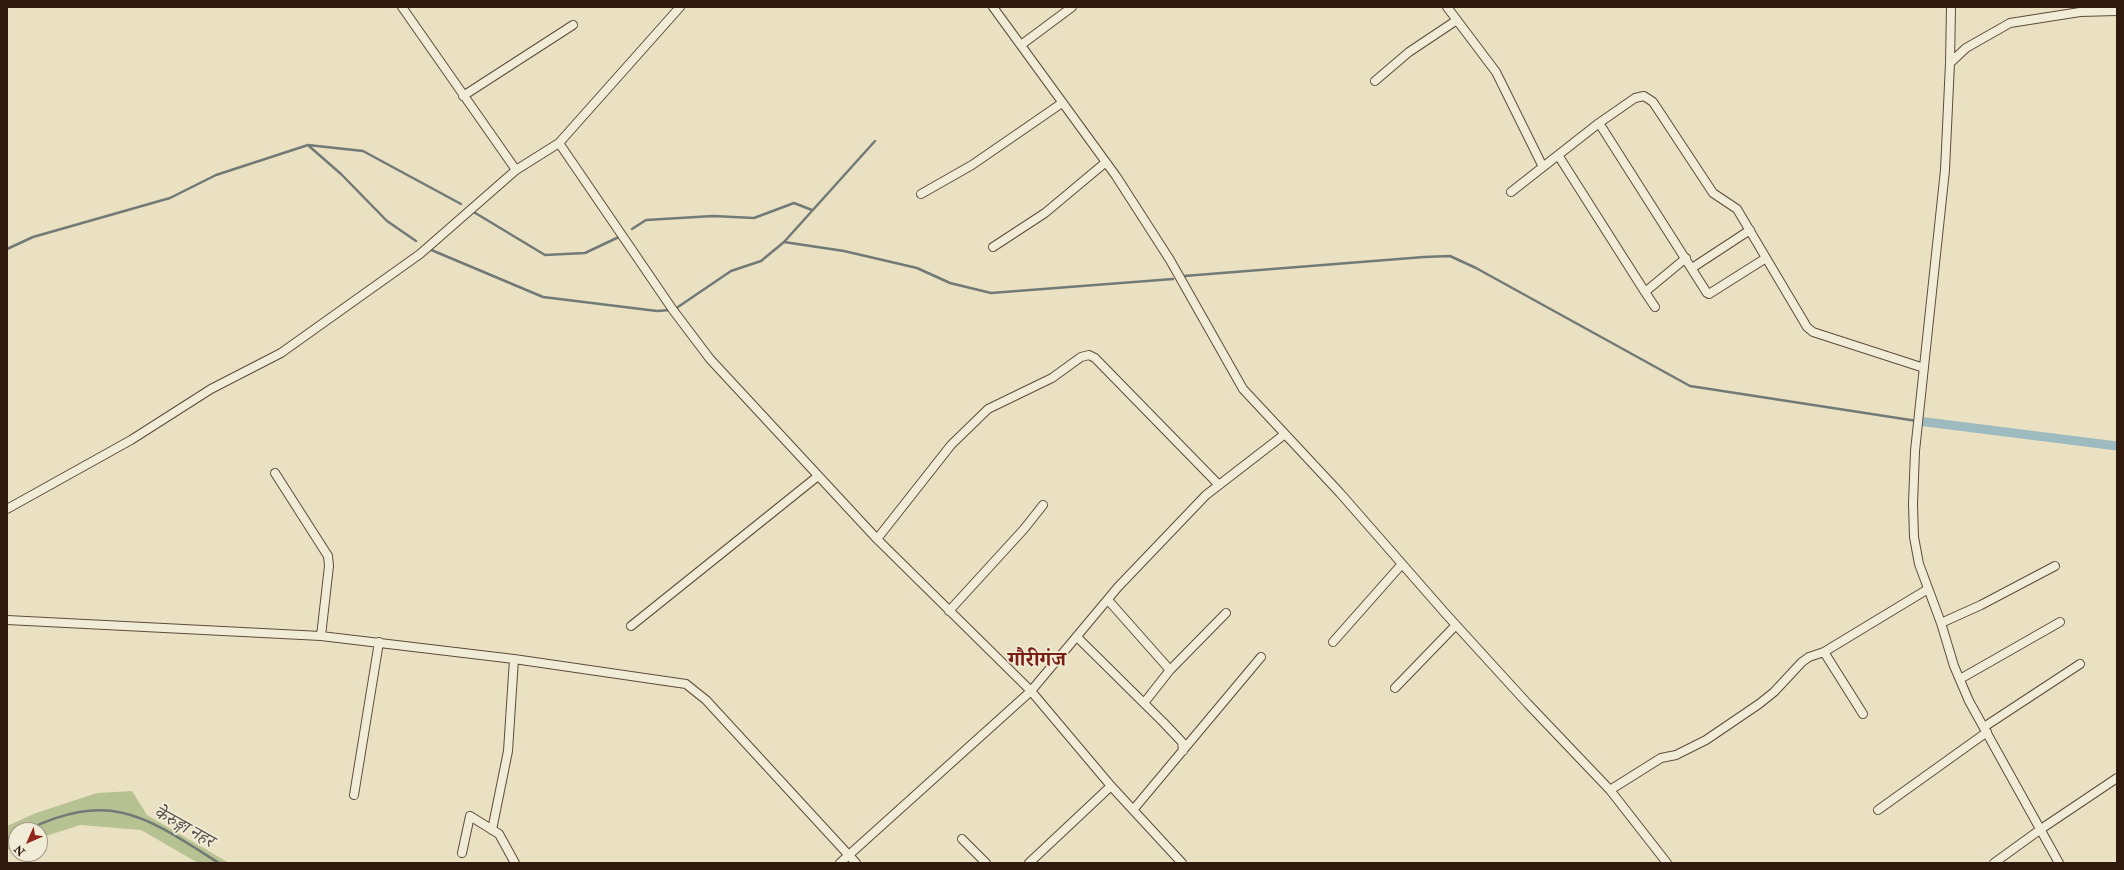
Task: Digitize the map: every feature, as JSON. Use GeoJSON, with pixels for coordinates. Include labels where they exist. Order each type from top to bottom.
{"type":"FeatureCollection","features":[{"type":"Feature","properties":{"kind":"street"},"geometry":{"type":"LineString","coordinates":[[402,7],[516,170]]}},
{"type":"Feature","properties":{"kind":"street"},"geometry":{"type":"LineString","coordinates":[[7,509],[131,440],[211,389],[281,353],[420,254],[516,170],[559,143],[680,7]]}},
{"type":"Feature","properties":{"kind":"street"},"geometry":{"type":"LineString","coordinates":[[993,7],[1106,162],[1170,260],[1243,390],[1340,492],[1456,625],[1610,790],[1667,863]]}},
{"type":"Feature","properties":{"kind":"street"},"geometry":{"type":"LineString","coordinates":[[1021,45],[1072,7]]}},
{"type":"Feature","properties":{"kind":"street"},"geometry":{"type":"LineString","coordinates":[[1447,7],[1496,72],[1543,167]]}},
{"type":"Feature","properties":{"kind":"street"},"geometry":{"type":"LineString","coordinates":[[1951,7],[1950,63],[1944,170],[1915,451],[1913,504],[1914,537],[1919,564],[1960,679],[1969,700],[2059,863]]}},
{"type":"Feature","properties":{"kind":"street"},"geometry":{"type":"LineString","coordinates":[[1950,63],[1966,48],[2010,23],[2080,12],[2117,11]]}},
{"type":"Feature","properties":{"kind":"street"},"geometry":{"type":"LineString","coordinates":[[1375,81],[1409,52],[1457,20]]}},
{"type":"Feature","properties":{"kind":"street"},"geometry":{"type":"LineString","coordinates":[[463,96],[573,25]]}},
{"type":"Feature","properties":{"kind":"street"},"geometry":{"type":"LineString","coordinates":[[1512,192],[1599,122],[1635,98],[1644,96],[1653,102],[1713,193],[1737,208],[1807,327],[1813,332],[1924,368]]}},
{"type":"Feature","properties":{"kind":"street"},"geometry":{"type":"LineString","coordinates":[[921,194],[972,165],[1062,102]]}},
{"type":"Feature","properties":{"kind":"street"},"geometry":{"type":"LineString","coordinates":[[1599,122],[1705,290],[1709,294],[1766,258]]}},
{"type":"Feature","properties":{"kind":"street"},"geometry":{"type":"LineString","coordinates":[[559,143],[710,359],[806,460],[818,476],[877,538],[1031,691],[1111,786],[1182,863]]}},
{"type":"Feature","properties":{"kind":"street"},"geometry":{"type":"LineString","coordinates":[[1558,155],[1655,307]]}},
{"type":"Feature","properties":{"kind":"street"},"geometry":{"type":"LineString","coordinates":[[993,247],[1045,213],[1106,162]]}},
{"type":"Feature","properties":{"kind":"street"},"geometry":{"type":"LineString","coordinates":[[1692,268],[1750,230]]}},
{"type":"Feature","properties":{"kind":"street"},"geometry":{"type":"LineString","coordinates":[[1645,292],[1686,258]]}},
{"type":"Feature","properties":{"kind":"street"},"geometry":{"type":"LineString","coordinates":[[877,538],[951,445],[988,410],[1052,378],[1081,357],[1089,355],[1095,358],[1220,485]]}},
{"type":"Feature","properties":{"kind":"street"},"geometry":{"type":"LineString","coordinates":[[840,863],[848,854],[1031,691],[1108,600],[1206,495],[1285,434]]}},
{"type":"Feature","properties":{"kind":"street"},"geometry":{"type":"LineString","coordinates":[[275,473],[328,556],[329,566],[322,636]]}},
{"type":"Feature","properties":{"kind":"street"},"geometry":{"type":"LineString","coordinates":[[631,626],[818,476]]}},
{"type":"Feature","properties":{"kind":"street"},"geometry":{"type":"LineString","coordinates":[[949,611],[1024,529],[1043,505]]}},
{"type":"Feature","properties":{"kind":"street"},"geometry":{"type":"LineString","coordinates":[[1333,642],[1402,564]]}},
{"type":"Feature","properties":{"kind":"street"},"geometry":{"type":"LineString","coordinates":[[1941,623],[1981,605],[2055,566]]}},
{"type":"Feature","properties":{"kind":"street"},"geometry":{"type":"LineString","coordinates":[[1610,790],[1661,758],[1676,756],[1706,740],[1774,692],[1802,662],[1809,657],[1824,652],[1928,590]]}},
{"type":"Feature","properties":{"kind":"street"},"geometry":{"type":"LineString","coordinates":[[1108,600],[1170,670]]}},
{"type":"Feature","properties":{"kind":"street"},"geometry":{"type":"LineString","coordinates":[[1144,703],[1170,670],[1226,613]]}},
{"type":"Feature","properties":{"kind":"street"},"geometry":{"type":"LineString","coordinates":[[7,620],[322,636],[514,659],[686,684],[706,700],[856,863]]}},
{"type":"Feature","properties":{"kind":"street"},"geometry":{"type":"LineString","coordinates":[[1960,679],[2060,622]]}},
{"type":"Feature","properties":{"kind":"street"},"geometry":{"type":"LineString","coordinates":[[1395,688],[1456,625]]}},
{"type":"Feature","properties":{"kind":"street"},"geometry":{"type":"LineString","coordinates":[[1077,637],[1182,742],[1183,751]]}},
{"type":"Feature","properties":{"kind":"street"},"geometry":{"type":"LineString","coordinates":[[354,795],[379,642]]}},
{"type":"Feature","properties":{"kind":"street"},"geometry":{"type":"LineString","coordinates":[[1824,652],[1863,714]]}},
{"type":"Feature","properties":{"kind":"street"},"geometry":{"type":"LineString","coordinates":[[1133,810],[1261,657]]}},
{"type":"Feature","properties":{"kind":"street"},"geometry":{"type":"LineString","coordinates":[[492,830],[508,751],[514,659]]}},
{"type":"Feature","properties":{"kind":"street"},"geometry":{"type":"LineString","coordinates":[[1878,810],[1986,729],[2080,664]]}},
{"type":"Feature","properties":{"kind":"street"},"geometry":{"type":"LineString","coordinates":[[1994,863],[2041,829],[2117,778]]}},
{"type":"Feature","properties":{"kind":"street"},"geometry":{"type":"LineString","coordinates":[[1029,863],[1111,786]]}},
{"type":"Feature","properties":{"kind":"street"},"geometry":{"type":"LineString","coordinates":[[462,853],[470,816],[499,834],[515,863]]}},
{"type":"Feature","properties":{"kind":"street"},"geometry":{"type":"LineString","coordinates":[[962,839],[986,863]]}},
{"type":"Feature","properties":{"kind":"green space"},"geometry":{"type":"Polygon","coordinates":[[[132,791],[147,815],[229,863],[198,863],[141,830],[80,825],[48,835],[48,822],[16,822],[36,813],[97,793],[132,791]]]}},
{"type":"Feature","properties":{"kind":"green space"},"geometry":{"type":"Polygon","coordinates":[[[7,826],[8,826],[7,850],[7,826]]]}},
{"type":"Feature","properties":{"kind":"waterway"},"geometry":{"type":"LineString","coordinates":[[675,309],[731,271],[761,261],[784,242],[875,141]]}},
{"type":"Feature","properties":{"kind":"waterway"},"geometry":{"type":"LineString","coordinates":[[7,249],[33,237],[170,198],[216,175],[308,145],[363,151],[461,204]]}},
{"type":"Feature","properties":{"kind":"waterway"},"geometry":{"type":"LineString","coordinates":[[309,146],[341,174],[387,221],[416,241]]}},
{"type":"Feature","properties":{"kind":"waterway"},"geometry":{"type":"LineString","coordinates":[[632,229],[646,220],[713,216],[754,218],[794,203],[812,210]]}},
{"type":"Feature","properties":{"kind":"waterway"},"geometry":{"type":"LineString","coordinates":[[472,211],[545,255],[585,253],[621,236]]}},
{"type":"Feature","properties":{"kind":"waterway"},"geometry":{"type":"LineString","coordinates":[[784,242],[844,251],[917,268],[950,283],[991,293],[1173,279]]}},
{"type":"Feature","properties":{"kind":"waterway"},"geometry":{"type":"LineString","coordinates":[[429,249],[543,297],[657,311],[670,310]]}},
{"type":"Feature","properties":{"kind":"waterway"},"geometry":{"type":"LineString","coordinates":[[1184,276],[1450,256],[1476,268],[1690,386],[1917,421]]}},
{"type":"Feature","properties":{"kind":"waterway"},"geometry":{"type":"LineString","coordinates":[[1918,421],[2117,446]]}},
{"type":"Feature","properties":{"kind":"waterway","name":"केेरुङ्गा नहर"},"geometry":{"type":"LineString","coordinates":[[47,822],[83,812],[106,811],[128,814],[171,833],[219,863]]}},
{"type":"Feature","properties":{"kind":"district","name":"गौरीगंज"},"geometry":{"type":"Point","coordinates":[1037,661]}}]}
